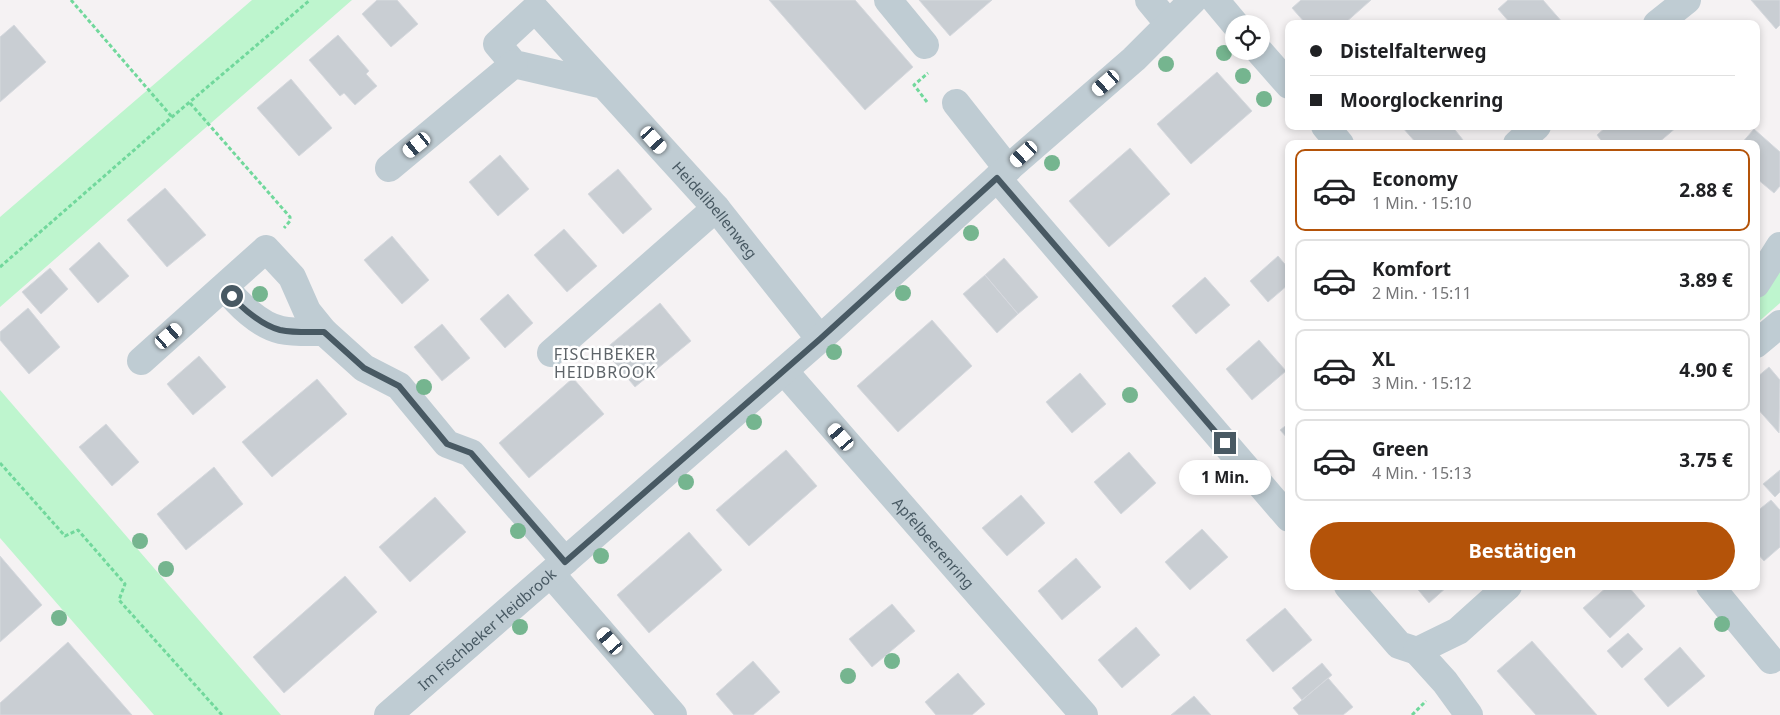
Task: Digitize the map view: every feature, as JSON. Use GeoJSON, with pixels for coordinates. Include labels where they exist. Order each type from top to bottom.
{"type":"FeatureCollection","features":[{"type":"Feature","properties":{"kind":"street"},"geometry":{"type":"LineString","coordinates":[[888,0],[925,45]]}},
{"type":"Feature","properties":{"kind":"street"},"geometry":{"type":"LineString","coordinates":[[1150,0],[1168,23]]}},
{"type":"Feature","properties":{"kind":"street","name":"Im Fischbeker Heidbrook"},"geometry":{"type":"LineString","coordinates":[[388,715],[784,371],[1002,174],[1134,59],[1193,0]]}},
{"type":"Feature","properties":{"kind":"street"},"geometry":{"type":"LineString","coordinates":[[1215,0],[1228,15]]}},
{"type":"Feature","properties":{"kind":"street","name":"Heidelibellenweg"},"geometry":{"type":"LineString","coordinates":[[514,64],[497,44],[535,9],[716,208],[820,339]]}},
{"type":"Feature","properties":{"kind":"street"},"geometry":{"type":"LineString","coordinates":[[1267,60],[1285,80]]}},
{"type":"Feature","properties":{"kind":"street"},"geometry":{"type":"LineString","coordinates":[[389,168],[514,64],[604,85]]}},
{"type":"Feature","properties":{"kind":"street"},"geometry":{"type":"LineString","coordinates":[[956,103],[1002,174],[1285,513]]}},
{"type":"Feature","properties":{"kind":"street"},"geometry":{"type":"LineString","coordinates":[[1328,130],[1337,140]]}},
{"type":"Feature","properties":{"kind":"street"},"geometry":{"type":"LineString","coordinates":[[1521,140],[1533,130]]}},
{"type":"Feature","properties":{"kind":"street"},"geometry":{"type":"LineString","coordinates":[[551,352],[716,208]]}},
{"type":"Feature","properties":{"kind":"street"},"geometry":{"type":"LineString","coordinates":[[1760,278],[1780,246]]}},
{"type":"Feature","properties":{"kind":"street"},"geometry":{"type":"LineString","coordinates":[[141,361],[225,288],[266,249],[292,277],[307,311],[324,332],[364,368],[399,386],[447,444],[471,453],[673,715]]}},
{"type":"Feature","properties":{"kind":"street"},"geometry":{"type":"LineString","coordinates":[[225,288],[239,304],[278,330],[324,332]]}},
{"type":"Feature","properties":{"kind":"street"},"geometry":{"type":"LineString","coordinates":[[1760,341],[1780,324]]}},
{"type":"Feature","properties":{"kind":"street","name":"Apfelbeerenring"},"geometry":{"type":"LineString","coordinates":[[784,371],[1084,715]]}},
{"type":"Feature","properties":{"kind":"street"},"geometry":{"type":"LineString","coordinates":[[1351,590],[1398,645],[1416,651],[1445,682],[1469,715]]}},
{"type":"Feature","properties":{"kind":"street"},"geometry":{"type":"LineString","coordinates":[[1416,651],[1458,631],[1504,590]]}},
{"type":"Feature","properties":{"kind":"street"},"geometry":{"type":"LineString","coordinates":[[1713,590],[1771,660]]}},
{"type":"Feature","properties":{"kind":"path"},"geometry":{"type":"LineString","coordinates":[[71,0],[172,117]]}},
{"type":"Feature","properties":{"kind":"path"},"geometry":{"type":"LineString","coordinates":[[0,267],[310,0]]}},
{"type":"Feature","properties":{"kind":"path"},"geometry":{"type":"LineString","coordinates":[[190,103],[290,217],[290,221],[266,249]]}},
{"type":"Feature","properties":{"kind":"path"},"geometry":{"type":"LineString","coordinates":[[0,463],[65,536],[78,530],[125,584],[118,600],[222,715]]}},
{"type":"Feature","properties":{"kind":"green space"},"geometry":{"type":"Polygon","coordinates":[[[252,0],[352,0],[0,307],[0,217],[252,0]]]}},
{"type":"Feature","properties":{"kind":"green space"},"geometry":{"type":"Polygon","coordinates":[[[1780,265],[1780,303],[1760,320],[1760,294],[1780,265]]]}},
{"type":"Feature","properties":{"kind":"green space"},"geometry":{"type":"Polygon","coordinates":[[[0,390],[281,715],[154,715],[0,538],[0,390]]]}},
{"type":"Feature","properties":{"kind":"building"},"geometry":{"type":"Polygon","coordinates":[[[377,0],[397,0],[418,24],[391,47],[362,14],[377,0]]]}},
{"type":"Feature","properties":{"kind":"building"},"geometry":{"type":"Polygon","coordinates":[[[769,0],[855,0],[913,67],[865,110],[769,0]]]}},
{"type":"Feature","properties":{"kind":"building"},"geometry":{"type":"Polygon","coordinates":[[[919,0],[992,0],[950,36],[919,0]]]}},
{"type":"Feature","properties":{"kind":"building"},"geometry":{"type":"Polygon","coordinates":[[[1301,0],[1371,0],[1348,20],[1302,20],[1292,8],[1301,0]]]}},
{"type":"Feature","properties":{"kind":"building"},"geometry":{"type":"Polygon","coordinates":[[[1508,0],[1543,0],[1560,20],[1508,20],[1498,9],[1508,0]]]}},
{"type":"Feature","properties":{"kind":"building"},"geometry":{"type":"Polygon","coordinates":[[[1751,0],[1780,0],[1780,25],[1776,29],[1751,0]]]}},
{"type":"Feature","properties":{"kind":"building"},"geometry":{"type":"Polygon","coordinates":[[[14,25],[46,62],[0,102],[0,37],[14,25]]]}},
{"type":"Feature","properties":{"kind":"building"},"geometry":{"type":"Polygon","coordinates":[[[338,35],[369,71],[366,74],[377,86],[355,105],[344,93],[340,96],[309,60],[338,35]]]}},
{"type":"Feature","properties":{"kind":"building"},"geometry":{"type":"Polygon","coordinates":[[[1217,72],[1252,111],[1191,164],[1157,124],[1217,72]]]}},
{"type":"Feature","properties":{"kind":"building"},"geometry":{"type":"Polygon","coordinates":[[[291,79],[332,128],[299,156],[257,108],[291,79]]]}},
{"type":"Feature","properties":{"kind":"building"},"geometry":{"type":"Polygon","coordinates":[[[1405,130],[1455,130],[1463,140],[1414,140],[1405,130]]]}},
{"type":"Feature","properties":{"kind":"building"},"geometry":{"type":"Polygon","coordinates":[[[1603,130],[1673,130],[1662,140],[1601,140],[1597,135],[1603,130]]]}},
{"type":"Feature","properties":{"kind":"building"},"geometry":{"type":"Polygon","coordinates":[[[1755,130],[1780,152],[1780,186],[1774,193],[1760,181],[1760,140],[1744,140],[1755,130]]]}},
{"type":"Feature","properties":{"kind":"building"},"geometry":{"type":"Polygon","coordinates":[[[1130,148],[1170,194],[1109,247],[1069,201],[1130,148]]]}},
{"type":"Feature","properties":{"kind":"building"},"geometry":{"type":"Polygon","coordinates":[[[500,155],[529,189],[498,216],[469,182],[500,155]]]}},
{"type":"Feature","properties":{"kind":"building"},"geometry":{"type":"Polygon","coordinates":[[[618,169],[652,209],[623,234],[588,194],[618,169]]]}},
{"type":"Feature","properties":{"kind":"building"},"geometry":{"type":"Polygon","coordinates":[[[165,188],[206,235],[167,267],[127,220],[165,188]]]}},
{"type":"Feature","properties":{"kind":"building"},"geometry":{"type":"Polygon","coordinates":[[[564,229],[597,266],[567,292],[534,255],[564,229]]]}},
{"type":"Feature","properties":{"kind":"building"},"geometry":{"type":"Polygon","coordinates":[[[392,236],[429,280],[402,304],[364,260],[392,236]]]}},
{"type":"Feature","properties":{"kind":"building"},"geometry":{"type":"Polygon","coordinates":[[[99,242],[129,276],[98,303],[69,269],[99,242]]]}},
{"type":"Feature","properties":{"kind":"building"},"geometry":{"type":"Polygon","coordinates":[[[1278,256],[1285,264],[1285,287],[1268,302],[1250,281],[1278,256]]]}},
{"type":"Feature","properties":{"kind":"building"},"geometry":{"type":"Polygon","coordinates":[[[1004,258],[1038,297],[1018,314],[985,275],[1004,258]]]}},
{"type":"Feature","properties":{"kind":"building"},"geometry":{"type":"Polygon","coordinates":[[[50,268],[68,289],[41,314],[22,292],[50,268]]]}},
{"type":"Feature","properties":{"kind":"building"},"geometry":{"type":"Polygon","coordinates":[[[985,275],[1018,314],[997,333],[963,294],[985,275]]]}},
{"type":"Feature","properties":{"kind":"building"},"geometry":{"type":"Polygon","coordinates":[[[1205,277],[1230,305],[1196,334],[1172,306],[1205,277]]]}},
{"type":"Feature","properties":{"kind":"building"},"geometry":{"type":"Polygon","coordinates":[[[508,294],[533,323],[505,348],[480,319],[508,294]]]}},
{"type":"Feature","properties":{"kind":"building"},"geometry":{"type":"Polygon","coordinates":[[[660,303],[691,341],[635,387],[604,350],[660,303]]]}},
{"type":"Feature","properties":{"kind":"building"},"geometry":{"type":"Polygon","coordinates":[[[28,308],[60,347],[29,374],[0,340],[0,332],[28,308]]]}},
{"type":"Feature","properties":{"kind":"building"},"geometry":{"type":"Polygon","coordinates":[[[932,320],[972,366],[898,432],[857,386],[932,320]]]}},
{"type":"Feature","properties":{"kind":"building"},"geometry":{"type":"Polygon","coordinates":[[[442,324],[470,358],[442,381],[414,347],[442,324]]]}},
{"type":"Feature","properties":{"kind":"building"},"geometry":{"type":"Polygon","coordinates":[[[1259,340],[1285,372],[1252,400],[1226,369],[1259,340]]]}},
{"type":"Feature","properties":{"kind":"building"},"geometry":{"type":"Polygon","coordinates":[[[199,356],[226,387],[193,415],[167,384],[199,356]]]}},
{"type":"Feature","properties":{"kind":"building"},"geometry":{"type":"Polygon","coordinates":[[[1769,367],[1780,380],[1779,433],[1760,412],[1760,375],[1769,367]]]}},
{"type":"Feature","properties":{"kind":"building"},"geometry":{"type":"Polygon","coordinates":[[[1080,373],[1106,404],[1072,433],[1046,402],[1080,373]]]}},
{"type":"Feature","properties":{"kind":"building"},"geometry":{"type":"Polygon","coordinates":[[[573,378],[604,414],[529,478],[499,443],[573,378]]]}},
{"type":"Feature","properties":{"kind":"building"},"geometry":{"type":"Polygon","coordinates":[[[317,379],[347,414],[272,477],[242,442],[317,379]]]}},
{"type":"Feature","properties":{"kind":"building"},"geometry":{"type":"Polygon","coordinates":[[[106,424],[139,462],[112,486],[79,447],[106,424]]]}},
{"type":"Feature","properties":{"kind":"building"},"geometry":{"type":"Polygon","coordinates":[[[1285,426],[1285,436],[1280,430],[1285,426]]]}},
{"type":"Feature","properties":{"kind":"building"},"geometry":{"type":"Polygon","coordinates":[[[786,450],[817,486],[749,546],[716,510],[786,450]]]}},
{"type":"Feature","properties":{"kind":"building"},"geometry":{"type":"Polygon","coordinates":[[[1129,452],[1156,483],[1121,514],[1094,482],[1129,452]]]}},
{"type":"Feature","properties":{"kind":"building"},"geometry":{"type":"Polygon","coordinates":[[[214,467],[243,504],[186,550],[157,514],[214,467]]]}},
{"type":"Feature","properties":{"kind":"building"},"geometry":{"type":"Polygon","coordinates":[[[1780,470],[1780,492],[1775,497],[1763,484],[1780,470]]]}},
{"type":"Feature","properties":{"kind":"building"},"geometry":{"type":"Polygon","coordinates":[[[1021,495],[1045,523],[1007,556],[982,528],[1021,495]]]}},
{"type":"Feature","properties":{"kind":"building"},"geometry":{"type":"Polygon","coordinates":[[[435,497],[466,532],[410,582],[379,547],[435,497]]]}},
{"type":"Feature","properties":{"kind":"building"},"geometry":{"type":"Polygon","coordinates":[[[1771,500],[1780,510],[1780,547],[1764,561],[1760,556],[1760,509],[1771,500]]]}},
{"type":"Feature","properties":{"kind":"building"},"geometry":{"type":"Polygon","coordinates":[[[1202,529],[1228,557],[1190,590],[1165,562],[1202,529]]]}},
{"type":"Feature","properties":{"kind":"building"},"geometry":{"type":"Polygon","coordinates":[[[689,532],[722,570],[649,633],[617,595],[689,532]]]}},
{"type":"Feature","properties":{"kind":"building"},"geometry":{"type":"Polygon","coordinates":[[[0,556],[42,605],[0,642],[0,556]]]}},
{"type":"Feature","properties":{"kind":"building"},"geometry":{"type":"Polygon","coordinates":[[[1076,558],[1101,587],[1062,620],[1038,591],[1076,558]]]}},
{"type":"Feature","properties":{"kind":"building"},"geometry":{"type":"Polygon","coordinates":[[[345,576],[377,612],[284,693],[253,657],[345,576]]]}},
{"type":"Feature","properties":{"kind":"building"},"geometry":{"type":"Polygon","coordinates":[[[1418,590],[1444,590],[1429,603],[1418,590]]]}},
{"type":"Feature","properties":{"kind":"building"},"geometry":{"type":"Polygon","coordinates":[[[1603,590],[1631,590],[1645,606],[1610,638],[1583,608],[1603,590]]]}},
{"type":"Feature","properties":{"kind":"building"},"geometry":{"type":"Polygon","coordinates":[[[892,604],[915,631],[872,667],[849,639],[892,604]]]}},
{"type":"Feature","properties":{"kind":"building"},"geometry":{"type":"Polygon","coordinates":[[[1285,608],[1312,640],[1273,672],[1246,640],[1285,608]]]}},
{"type":"Feature","properties":{"kind":"building"},"geometry":{"type":"Polygon","coordinates":[[[1136,627],[1160,655],[1122,688],[1098,660],[1136,627]]]}},
{"type":"Feature","properties":{"kind":"building"},"geometry":{"type":"Polygon","coordinates":[[[1628,633],[1643,649],[1622,668],[1607,651],[1628,633]]]}},
{"type":"Feature","properties":{"kind":"building"},"geometry":{"type":"Polygon","coordinates":[[[1532,641],[1597,715],[1536,715],[1497,671],[1532,641]]]}},
{"type":"Feature","properties":{"kind":"building"},"geometry":{"type":"Polygon","coordinates":[[[68,642],[132,715],[0,715],[0,703],[68,642]]]}},
{"type":"Feature","properties":{"kind":"building"},"geometry":{"type":"Polygon","coordinates":[[[1680,647],[1705,676],[1668,707],[1644,679],[1680,647]]]}},
{"type":"Feature","properties":{"kind":"building"},"geometry":{"type":"Polygon","coordinates":[[[753,661],[780,692],[753,715],[734,715],[716,694],[753,661]]]}},
{"type":"Feature","properties":{"kind":"building"},"geometry":{"type":"Polygon","coordinates":[[[1322,663],[1332,675],[1302,700],[1292,688],[1322,663]]]}},
{"type":"Feature","properties":{"kind":"building"},"geometry":{"type":"Polygon","coordinates":[[[958,673],[985,704],[972,715],[936,715],[925,702],[958,673]]]}},
{"type":"Feature","properties":{"kind":"building"},"geometry":{"type":"Polygon","coordinates":[[[1328,678],[1353,707],[1343,715],[1299,715],[1293,708],[1328,678]]]}},
{"type":"Feature","properties":{"kind":"building"},"geometry":{"type":"Polygon","coordinates":[[[1194,696],[1211,715],[1171,715],[1194,696]]]}},
{"type":"Feature","properties":{"kind":"district","name":"FISCHBEKER HEIDBROOK"},"geometry":{"type":"Point","coordinates":[605,363]}},
{"type":"Feature","properties":{"kind":"route"},"geometry":{"type":"LineString","coordinates":[[232,296],[239,304],[259,319],[278,330],[324,332],[364,368],[399,386],[447,444],[471,453],[565,562],[820,339],[997,178],[1225,443]]}}]}
